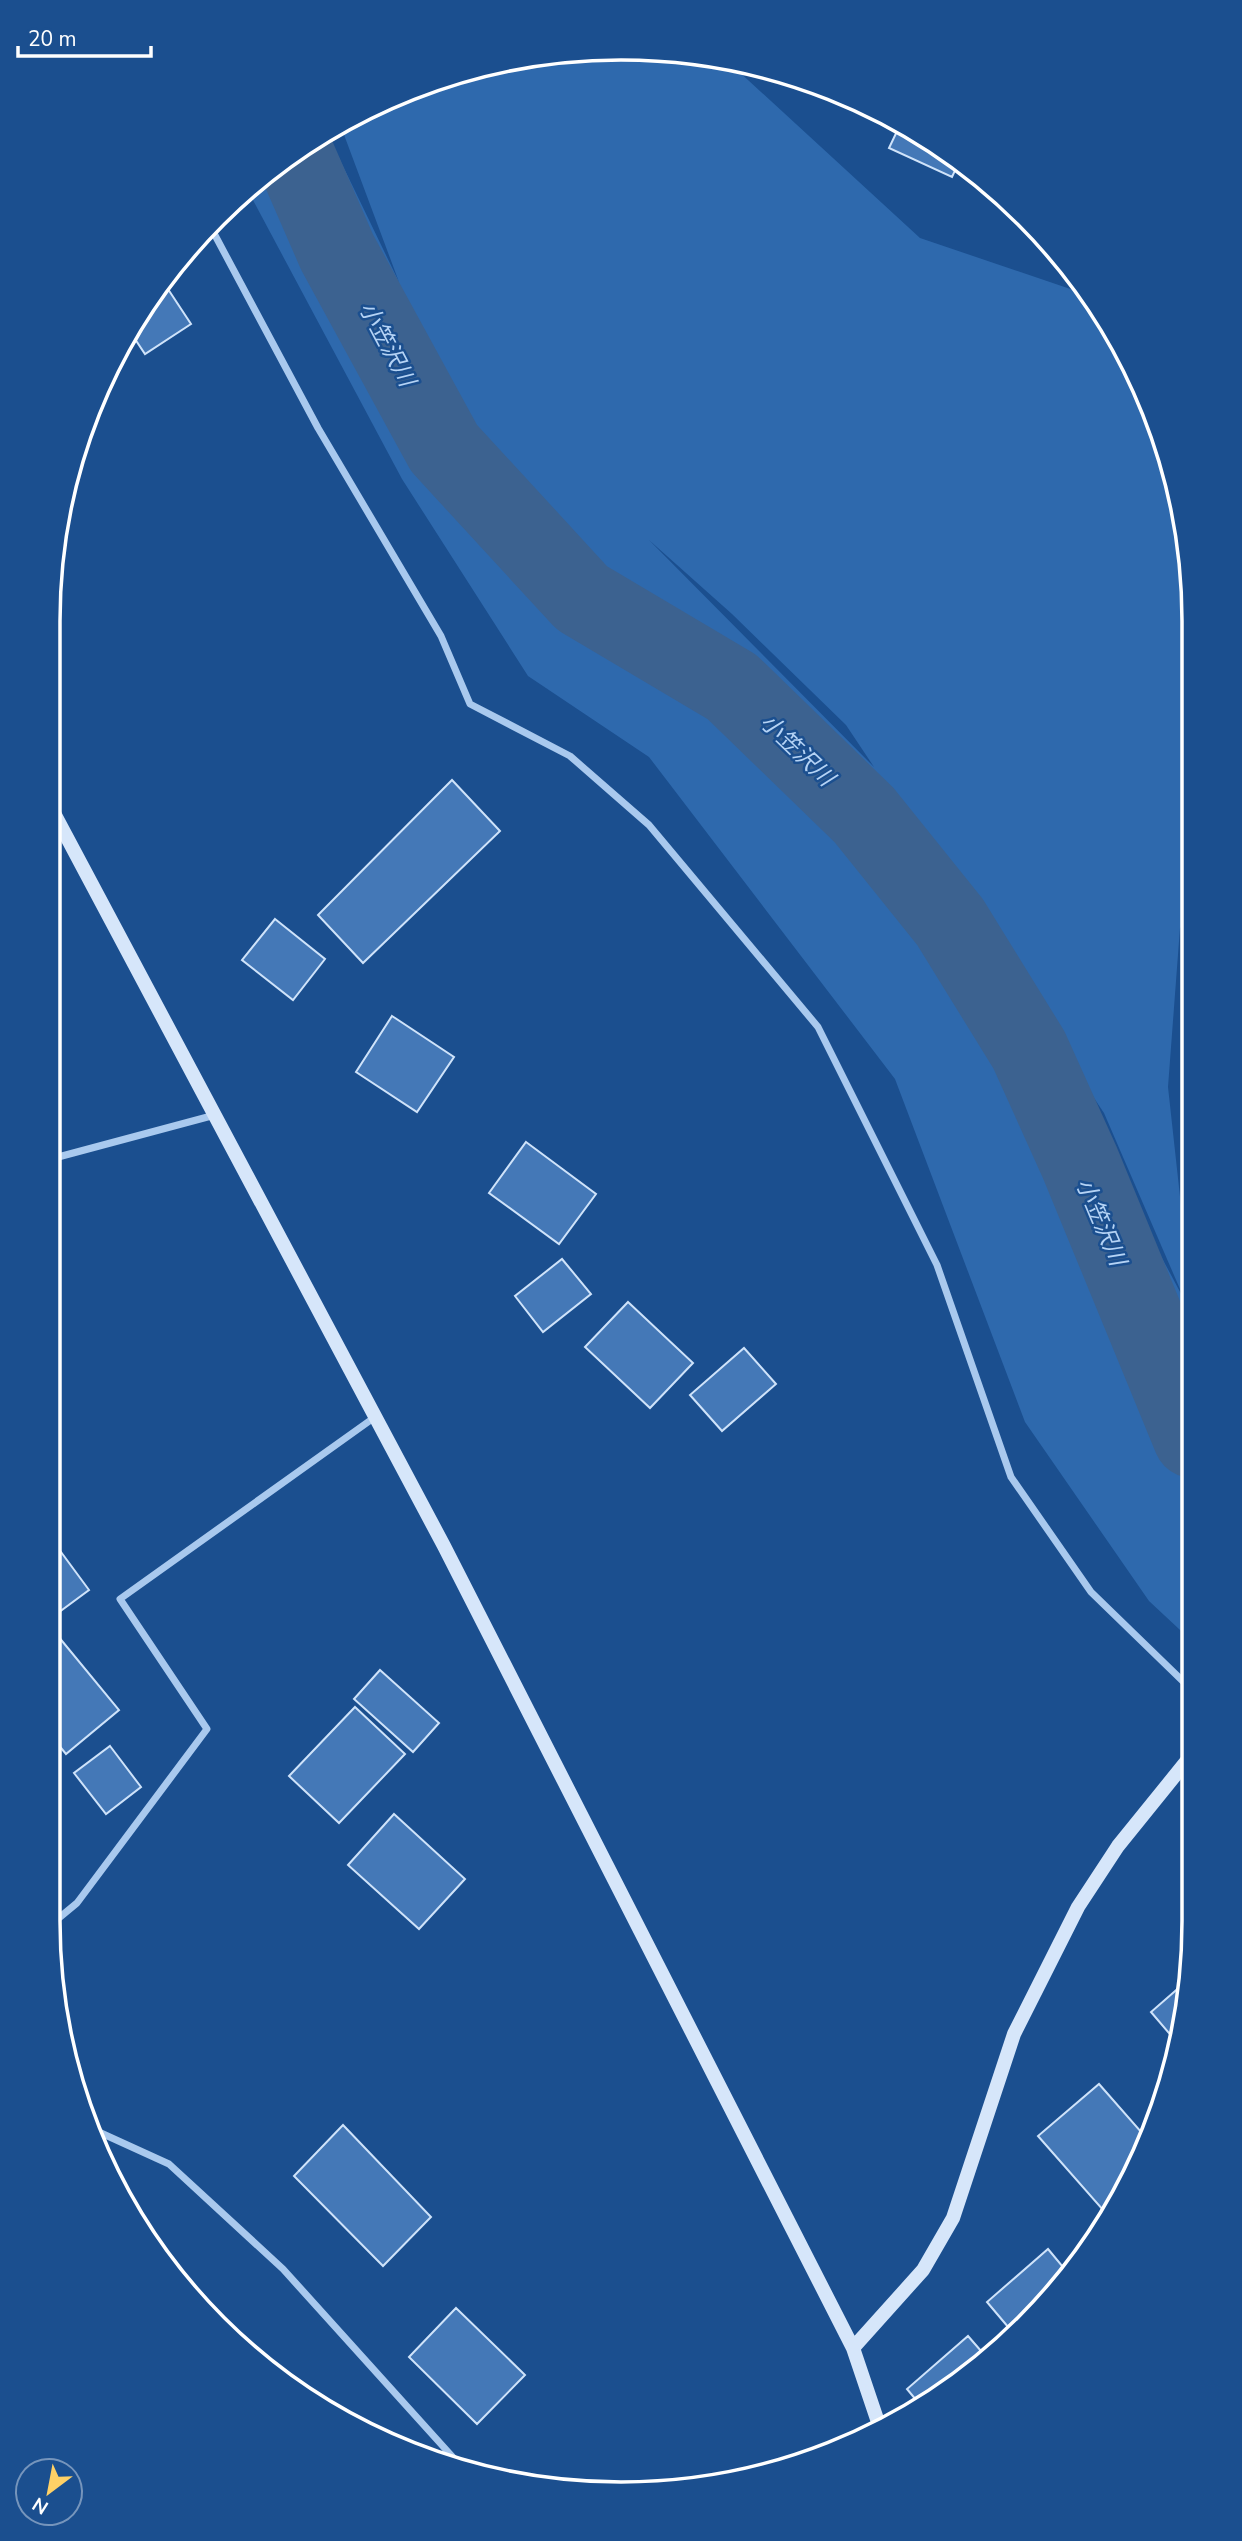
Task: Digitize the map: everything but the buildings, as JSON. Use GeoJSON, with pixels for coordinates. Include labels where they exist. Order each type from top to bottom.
{"type":"FeatureCollection","features":[{"type":"Feature","properties":{"kind":"street"},"geometry":{"type":"LineString","coordinates":[[214,234],[318,428],[441,636],[470,704],[570,756],[649,825],[818,1027],[937,1265],[1011,1477],[1091,1592],[1182,1680]]}},
{"type":"Feature","properties":{"kind":"street"},"geometry":{"type":"LineString","coordinates":[[60,824],[375,1416],[853,2348],[877,2420]]}},
{"type":"Feature","properties":{"kind":"street"},"geometry":{"type":"LineString","coordinates":[[60,1157],[216,1115]]}},
{"type":"Feature","properties":{"kind":"street"},"geometry":{"type":"LineString","coordinates":[[60,1917],[77,1903],[206,1729],[120,1599],[375,1416]]}},
{"type":"Feature","properties":{"kind":"street"},"geometry":{"type":"LineString","coordinates":[[853,2348],[923,2270],[953,2218],[1014,2034],[1078,1907],[1118,1846],[1182,1767]]}},
{"type":"Feature","properties":{"kind":"street"},"geometry":{"type":"LineString","coordinates":[[101,2132],[169,2164],[283,2269],[451,2455]]}},
{"type":"Feature","properties":{"kind":"shaded area"},"geometry":{"type":"Polygon","coordinates":[[[584,61],[658,61],[740,72],[920,238],[1074,290],[1107,340],[1125,373],[1153,441],[1172,511],[1181,584],[1182,926],[1168,1087],[1182,1215],[1182,1294],[1104,1113],[1008,970],[1182,1296],[1182,1632],[1149,1601],[1025,1422],[895,1079],[649,757],[528,676],[402,479],[252,198],[331,141],[399,282],[343,133],[406,102],[441,89],[511,70],[584,61]],[[649,540],[874,767],[846,725],[732,614],[649,540]]]}},
{"type":"Feature","properties":{"kind":"waterway","name":"小笠沢川"},"geometry":{"type":"LineString","coordinates":[[298,162],[337,252],[444,448],[582,598],[732,687],[864,815],[950,922],[1029,1050],[1080,1163],[1182,1411]]}}]}
